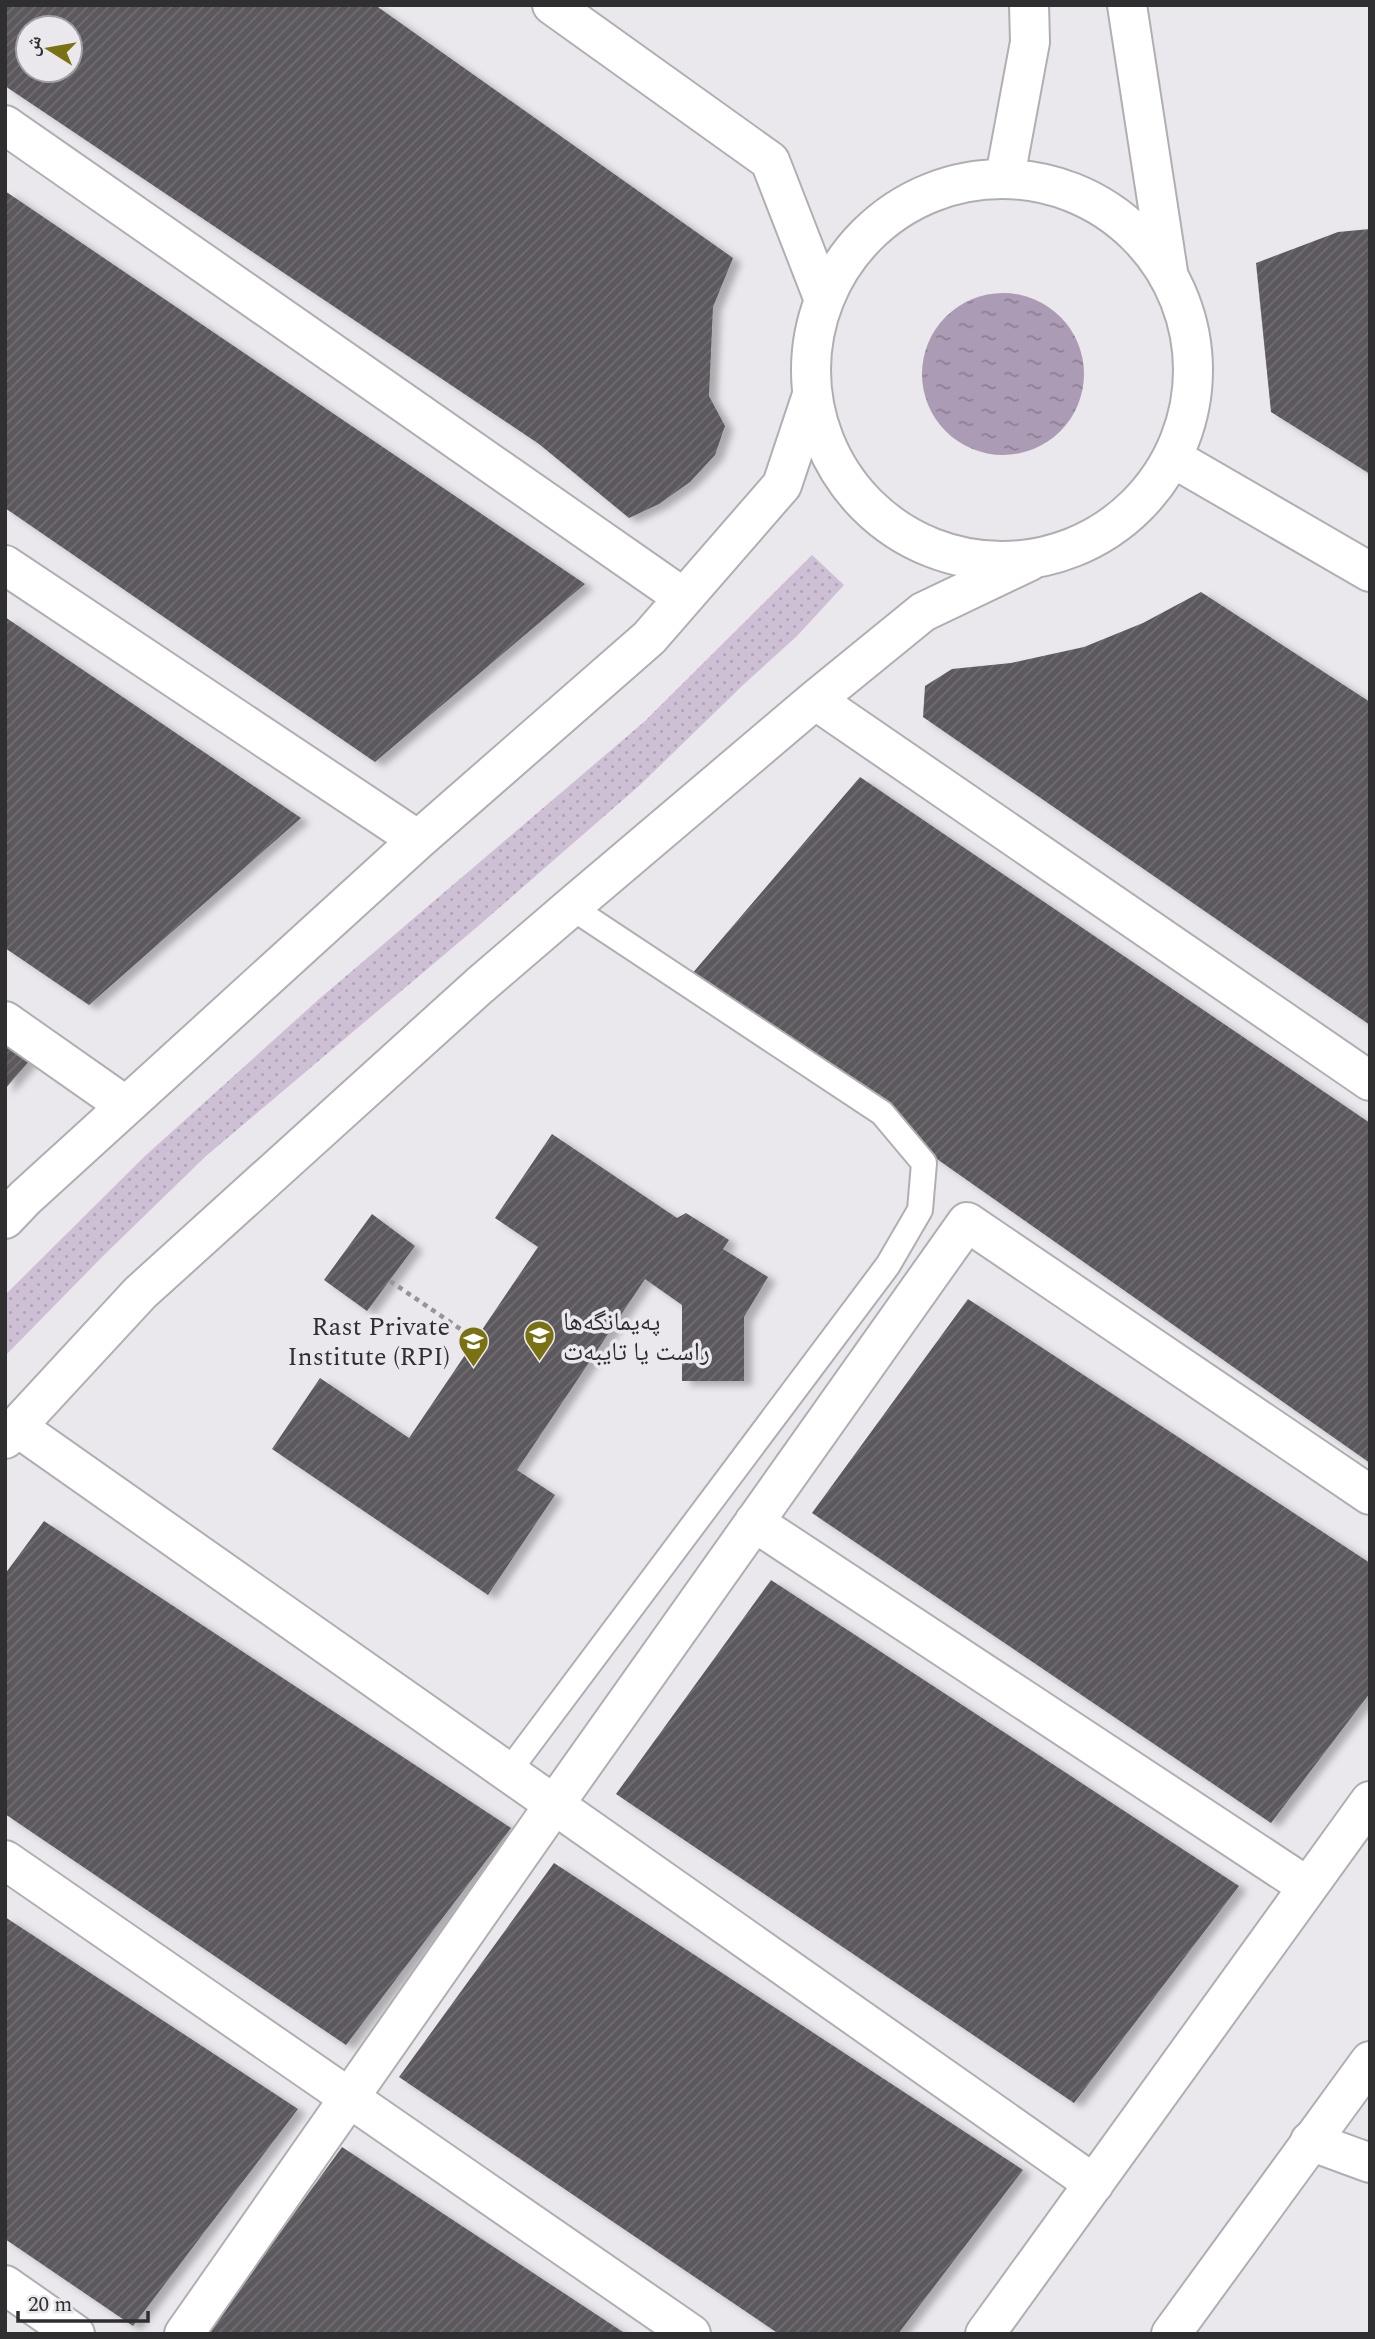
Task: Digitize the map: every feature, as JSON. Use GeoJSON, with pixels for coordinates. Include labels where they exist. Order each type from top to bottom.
{"type":"FeatureCollection","features":[{"type":"Feature","properties":{"kind":"street"},"geometry":{"type":"LineString","coordinates":[[552,5],[770,161],[824,300]]}},
{"type":"Feature","properties":{"kind":"street"},"geometry":{"type":"LineString","coordinates":[[1005,177],[1030,42],[1028,5]]}},
{"type":"Feature","properties":{"kind":"street"},"geometry":{"type":"LineString","coordinates":[[1094,2185],[508,1773],[11,1433],[140,1293],[479,986],[815,700],[923,612],[1030,561],[1087,542],[1138,507],[1173,458],[1192,397],[1192,371],[1190,332],[1168,272],[1127,5]]}},
{"type":"Feature","properties":{"kind":"street"},"geometry":{"type":"LineString","coordinates":[[5,125],[684,598]]}},
{"type":"Feature","properties":{"kind":"street"},"geometry":{"type":"LineString","coordinates":[[1030,561],[969,560],[912,541],[863,504],[828,453],[812,395],[812,347],[824,300],[853,249],[895,210],[948,185],[1005,177],[1070,190],[1126,223],[1168,272]]}},
{"type":"Feature","properties":{"kind":"street"},"geometry":{"type":"LineString","coordinates":[[5,1219],[418,840],[649,638],[782,485],[812,395]]}},
{"type":"Feature","properties":{"kind":"street"},"geometry":{"type":"LineString","coordinates":[[1173,458],[1370,572]]}},
{"type":"Feature","properties":{"kind":"street"},"geometry":{"type":"LineString","coordinates":[[5,565],[418,840]]}},
{"type":"Feature","properties":{"kind":"street"},"geometry":{"type":"LineString","coordinates":[[815,700],[1370,1081]]}},
{"type":"Feature","properties":{"kind":"street"},"geometry":{"type":"LineString","coordinates":[[5,1021],[126,1106]]}},
{"type":"Feature","properties":{"kind":"street"},"geometry":{"type":"LineString","coordinates":[[184,2334],[967,1222],[1370,1494]]}},
{"type":"Feature","properties":{"kind":"street"},"geometry":{"type":"LineString","coordinates":[[754,1522],[1308,1886]]}},
{"type":"Feature","properties":{"kind":"street"},"geometry":{"type":"LineString","coordinates":[[985,2334],[1370,1801]]}},
{"type":"Feature","properties":{"kind":"street"},"geometry":{"type":"LineString","coordinates":[[5,1860],[691,2334]]}},
{"type":"Feature","properties":{"kind":"street"},"geometry":{"type":"LineString","coordinates":[[1171,2334],[1370,2061]]}},
{"type":"Feature","properties":{"kind":"street"},"geometry":{"type":"LineString","coordinates":[[1310,2141],[1370,2163]]}},
{"type":"Feature","properties":{"kind":"street"},"geometry":{"type":"LineString","coordinates":[[5,2285],[75,2334]]}},
{"type":"Feature","properties":{"kind":"lane"},"geometry":{"type":"LineString","coordinates":[[508,1773],[888,1265],[920,1210],[925,1163],[882,1113],[571,906]]}},
{"type":"Feature","properties":{"kind":"path"},"geometry":{"type":"LineString","coordinates":[[390,1280],[475,1339]]}},
{"type":"Feature","properties":{"kind":"shaded area"},"geometry":{"type":"Polygon","coordinates":[[[812,555],[844,585],[797,636],[640,785],[206,1156],[5,1356],[5,1295],[145,1156],[318,1000],[644,722],[812,555]]]}},
{"type":"Feature","properties":{"kind":"water"},"geometry":{"type":"Polygon","coordinates":[[[1003,293],[1034,299],[1048,306],[1060,317],[1071,329],[1078,343],[1084,374],[1078,405],[1071,419],[1060,431],[1048,442],[1034,449],[1003,455],[972,449],[958,442],[946,431],[935,419],[928,405],[922,374],[928,343],[935,329],[946,317],[958,306],[972,299],[1003,293]]]}},
{"type":"Feature","properties":{"kind":"building"},"geometry":{"type":"Polygon","coordinates":[[[5,5],[375,5],[733,258],[713,307],[709,396],[725,426],[715,455],[690,482],[659,504],[629,518],[539,444],[5,86],[5,5]]]}},
{"type":"Feature","properties":{"kind":"building"},"geometry":{"type":"Polygon","coordinates":[[[5,191],[585,584],[375,762],[5,508],[5,191]]]}},
{"type":"Feature","properties":{"kind":"building"},"geometry":{"type":"Polygon","coordinates":[[[1370,229],[1370,474],[1271,412],[1256,263],[1338,232],[1370,229]]]}},
{"type":"Feature","properties":{"kind":"building"},"geometry":{"type":"Polygon","coordinates":[[[1201,592],[1370,702],[1370,1025],[923,717],[925,686],[952,669],[1011,663],[1084,647],[1143,623],[1201,592]]]}},
{"type":"Feature","properties":{"kind":"building"},"geometry":{"type":"Polygon","coordinates":[[[5,617],[301,818],[89,1005],[5,948],[5,617]]]}},
{"type":"Feature","properties":{"kind":"building"},"geometry":{"type":"Polygon","coordinates":[[[860,777],[1370,1123],[1370,1463],[685,982],[860,777]]]}},
{"type":"Feature","properties":{"kind":"building"},"geometry":{"type":"Polygon","coordinates":[[[5,1040],[32,1058],[5,1089],[5,1040]]]}},
{"type":"Feature","properties":{"kind":"building"},"geometry":{"type":"Polygon","coordinates":[[[552,1134],[677,1218],[686,1213],[729,1240],[723,1249],[768,1277],[744,1317],[744,1381],[682,1381],[682,1305],[645,1279],[517,1470],[555,1495],[488,1595],[272,1449],[320,1378],[409,1438],[538,1247],[495,1218],[552,1134]]]}},
{"type":"Feature","properties":{"kind":"building"},"geometry":{"type":"Polygon","coordinates":[[[372,1214],[415,1246],[367,1311],[324,1280],[372,1214]]]}},
{"type":"Feature","properties":{"kind":"building"},"geometry":{"type":"Polygon","coordinates":[[[968,1299],[1370,1563],[1370,1693],[1271,1823],[812,1513],[968,1299]]]}},
{"type":"Feature","properties":{"kind":"building"},"geometry":{"type":"Polygon","coordinates":[[[44,1521],[511,1828],[346,2045],[5,1814],[5,1574],[44,1521]]]}},
{"type":"Feature","properties":{"kind":"building"},"geometry":{"type":"Polygon","coordinates":[[[771,1580],[1239,1886],[1074,2103],[616,1794],[771,1580]]]}},
{"type":"Feature","properties":{"kind":"building"},"geometry":{"type":"Polygon","coordinates":[[[554,1863],[1023,2170],[898,2334],[779,2334],[399,2077],[554,1863]]]}},
{"type":"Feature","properties":{"kind":"building"},"geometry":{"type":"Polygon","coordinates":[[[5,1917],[298,2109],[133,2326],[5,2239],[5,1917]]]}},
{"type":"Feature","properties":{"kind":"building"},"geometry":{"type":"Polygon","coordinates":[[[342,2147],[626,2334],[207,2334],[342,2147]]]}},
{"type":"Feature","properties":{"kind":"place","name":"پەیمانگەها راست یا تایبەت"},"geometry":{"type":"Point","coordinates":[540,1363]}},
{"type":"Feature","properties":{"kind":"place","name":"Rast Private Institute (RPI)"},"geometry":{"type":"Point","coordinates":[473,1368]}}]}
